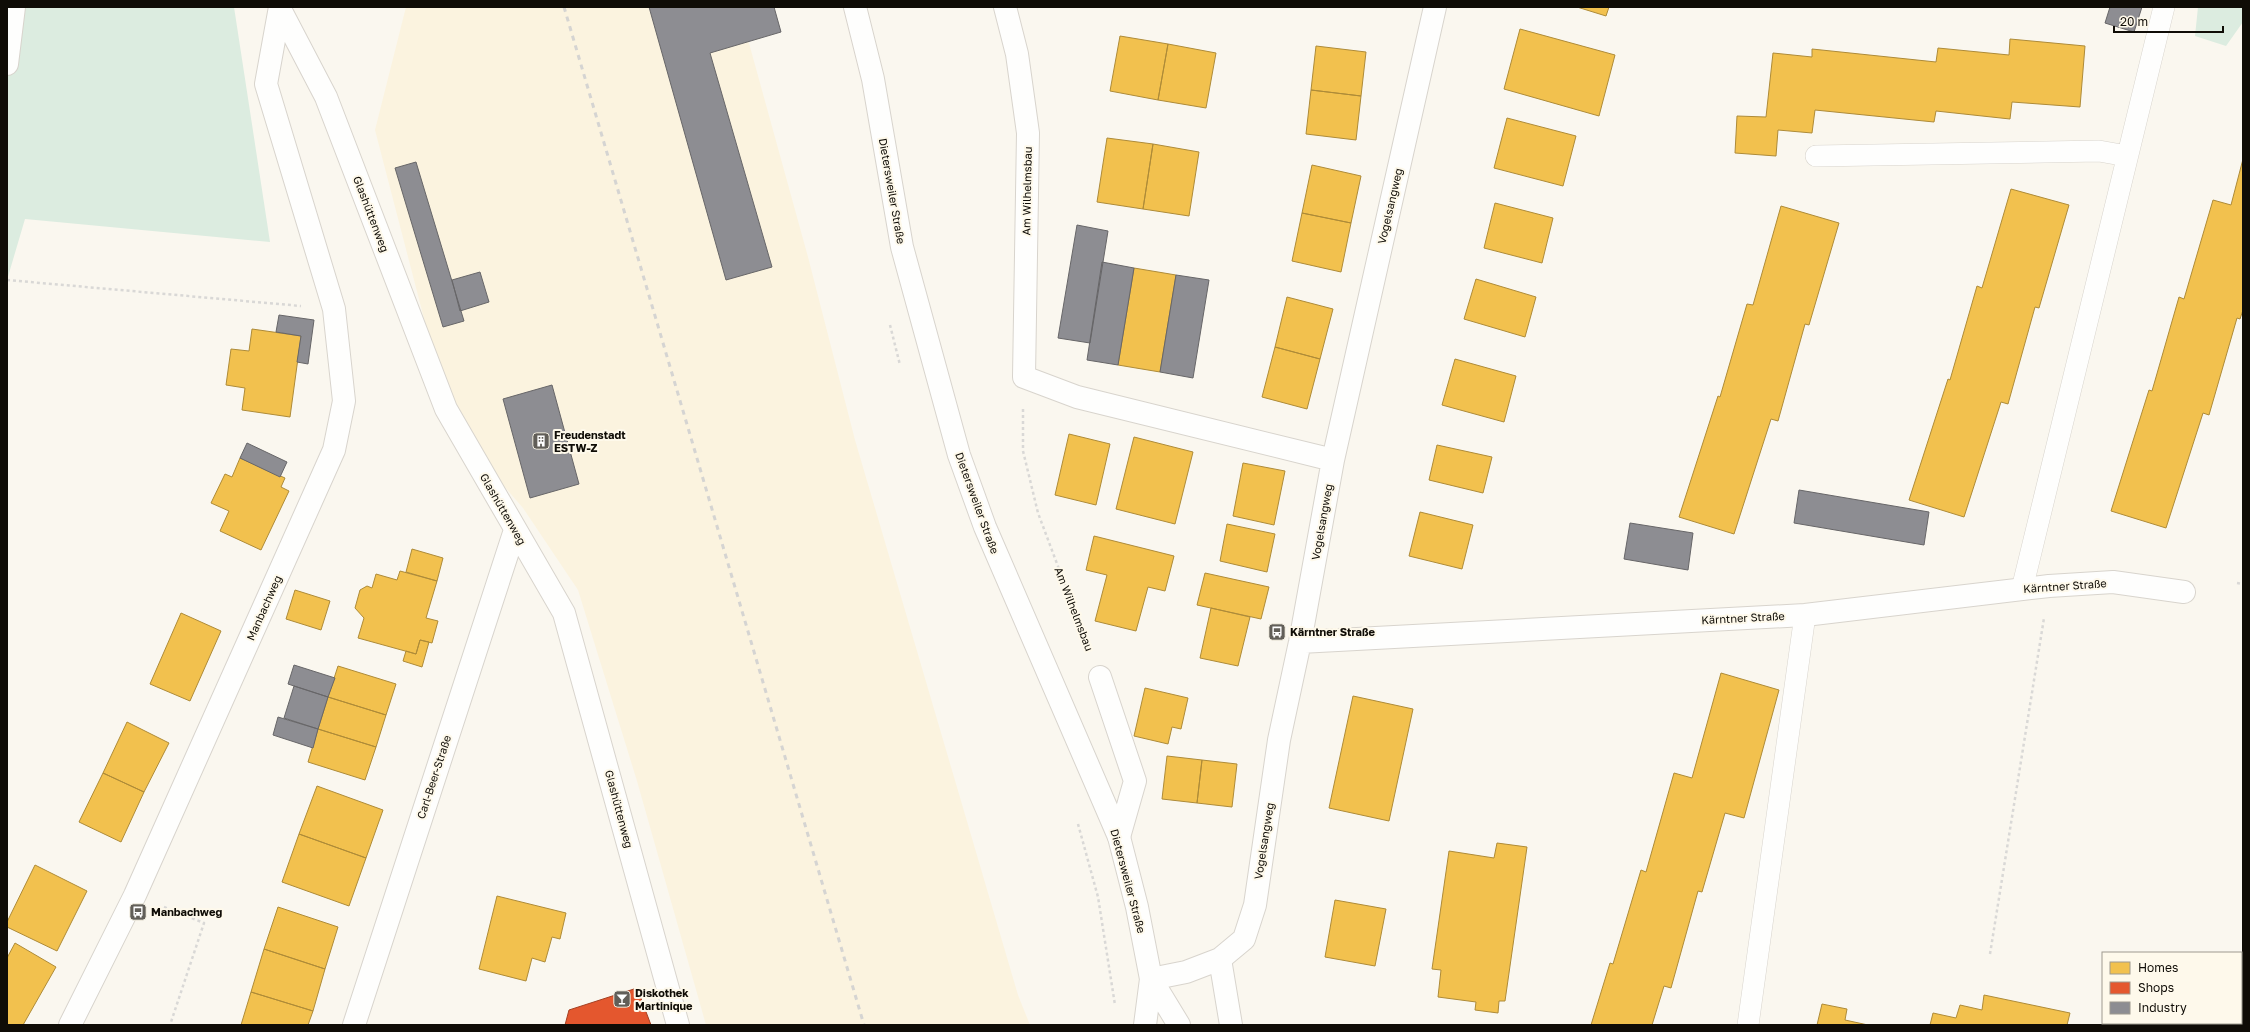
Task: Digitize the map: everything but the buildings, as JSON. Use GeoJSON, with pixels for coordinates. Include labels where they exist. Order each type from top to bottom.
{"type":"FeatureCollection","features":[{"type":"Feature","properties":{"kind":"street"},"geometry":{"type":"LineString","coordinates":[[7,64],[14,7]]}},
{"type":"Feature","properties":{"kind":"street","name":"Am Wilhelmsbau"},"geometry":{"type":"LineString","coordinates":[[1005,7],[1017,54],[1028,133],[1024,377]]}},
{"type":"Feature","properties":{"kind":"street","name":"Vogelsangweg"},"geometry":{"type":"LineString","coordinates":[[1151,979],[1186,972],[1220,959],[1244,939],[1255,904],[1279,740],[1300,642],[1333,460],[1435,7]]}},
{"type":"Feature","properties":{"kind":"street","name":"Glashüttenweg"},"geometry":{"type":"LineString","coordinates":[[280,8],[266,84],[334,309]]}},
{"type":"Feature","properties":{"kind":"street","name":"Glashüttenweg"},"geometry":{"type":"LineString","coordinates":[[280,8],[326,98],[446,409],[564,613],[678,1025]]}},
{"type":"Feature","properties":{"kind":"street","name":"Dietersweiler Straße"},"geometry":{"type":"LineString","coordinates":[[856,8],[873,79],[902,248],[959,455],[985,527],[1119,837],[1137,907],[1151,979],[1145,1025]]}},
{"type":"Feature","properties":{"kind":"street","name":"Manbachweg"},"geometry":{"type":"LineString","coordinates":[[70,1025],[136,895],[334,450],[344,401],[334,309]]}},
{"type":"Feature","properties":{"kind":"street"},"geometry":{"type":"LineString","coordinates":[[1024,377],[1077,397],[1333,460]]}},
{"type":"Feature","properties":{"kind":"street","name":"Carl-Beer-Straße"},"geometry":{"type":"LineString","coordinates":[[354,1025],[515,530]]}},
{"type":"Feature","properties":{"kind":"street","name":"Kärntner Straße"},"geometry":{"type":"LineString","coordinates":[[1300,642],[1805,615],[2049,586],[2113,582],[2184,592]]}},
{"type":"Feature","properties":{"kind":"street"},"geometry":{"type":"LineString","coordinates":[[1100,677],[1135,781],[1119,837]]}},
{"type":"Feature","properties":{"kind":"street"},"geometry":{"type":"LineString","coordinates":[[1220,959],[1226,987],[1230,1025]]}},
{"type":"Feature","properties":{"kind":"street","name":"Dietersweiler Straße"},"geometry":{"type":"LineString","coordinates":[[1151,979],[1179,1025]]}},
{"type":"Feature","properties":{"kind":"lane"},"geometry":{"type":"LineString","coordinates":[[2022,589],[2164,7]]}},
{"type":"Feature","properties":{"kind":"lane"},"geometry":{"type":"LineString","coordinates":[[1816,156],[2099,151],[2127,156]]}},
{"type":"Feature","properties":{"kind":"lane"},"geometry":{"type":"LineString","coordinates":[[1748,1025],[1805,615]]}},
{"type":"Feature","properties":{"kind":"path"},"geometry":{"type":"LineString","coordinates":[[7,280],[334,309]]}},
{"type":"Feature","properties":{"kind":"path","name":"Am Wilhelmsbau"},"geometry":{"type":"LineString","coordinates":[[1024,377],[1023,451],[1038,513],[1100,677]]}},
{"type":"Feature","properties":{"kind":"path"},"geometry":{"type":"LineString","coordinates":[[2237,583],[2243,584]]}},
{"type":"Feature","properties":{"kind":"path"},"geometry":{"type":"LineString","coordinates":[[1990,954],[2049,586]]}},
{"type":"Feature","properties":{"kind":"path"},"geometry":{"type":"LineString","coordinates":[[136,895],[204,923],[170,1025]]}},
{"type":"Feature","properties":{"kind":"shaded area"},"geometry":{"type":"Polygon","coordinates":[[[406,7],[739,7],[808,257],[855,440],[1018,995],[1030,1025],[706,1025],[637,781],[578,590],[523,508],[452,426],[375,130],[406,7]]]}},
{"type":"Feature","properties":{"kind":"green space"},"geometry":{"type":"Polygon","coordinates":[[[7,7],[234,7],[270,242],[25,219],[7,280],[7,7]]]}},
{"type":"Feature","properties":{"kind":"green space"},"geometry":{"type":"Polygon","coordinates":[[[2198,7],[2243,7],[2243,22],[2226,46],[2195,36],[2198,7]]]}},
{"type":"Feature","properties":{"kind":"railway"},"geometry":{"type":"LineString","coordinates":[[564,7],[864,1025]]}},
{"type":"Feature","properties":{"kind":"place","name":"Freudenstadt ESTW-Z"},"geometry":{"type":"Point","coordinates":[541,441]}},
{"type":"Feature","properties":{"kind":"place","name":"Kärntner Straße"},"geometry":{"type":"Point","coordinates":[1277,632]}},
{"type":"Feature","properties":{"kind":"place","name":"Manbachweg"},"geometry":{"type":"Point","coordinates":[138,912]}},
{"type":"Feature","properties":{"kind":"place","name":"Diskothek Martinique"},"geometry":{"type":"Point","coordinates":[622,999]}}]}
